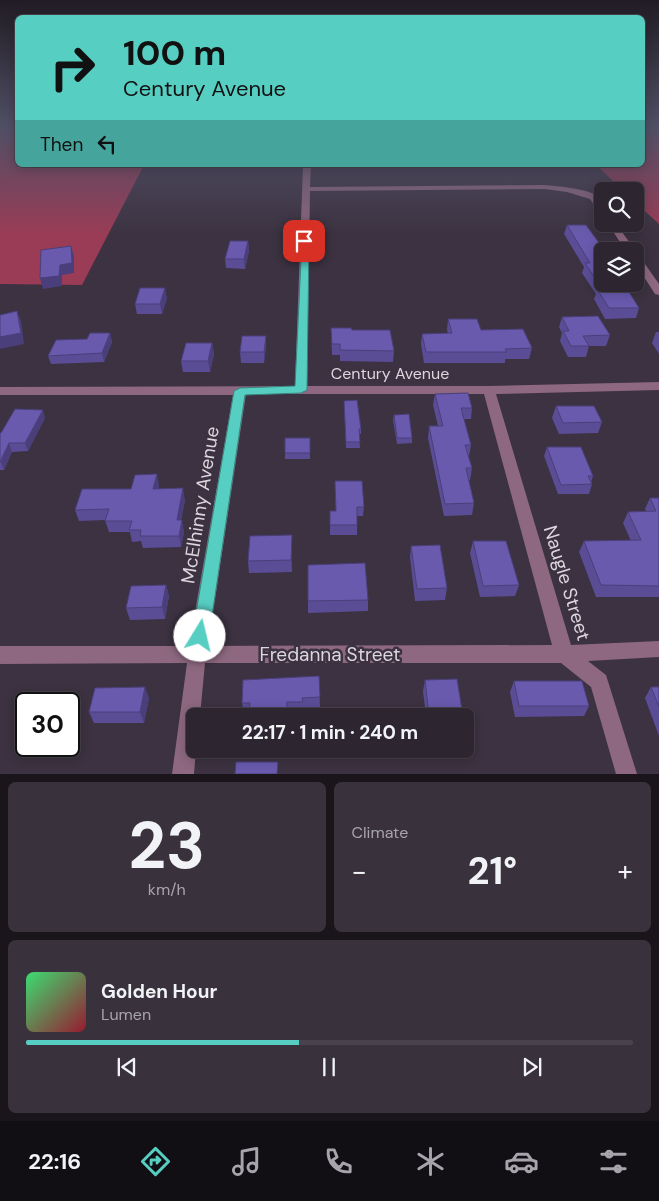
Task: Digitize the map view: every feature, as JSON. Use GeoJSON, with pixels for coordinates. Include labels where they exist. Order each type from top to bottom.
{"type":"FeatureCollection","features":[{"type":"Feature","properties":{"kind":"street"},"geometry":{"type":"LineString","coordinates":[[301,390],[307,167]]}},
{"type":"Feature","properties":{"kind":"street"},"geometry":{"type":"LineString","coordinates":[[306,189],[546,187],[568,190],[594,198]]}},
{"type":"Feature","properties":{"kind":"street"},"geometry":{"type":"LineString","coordinates":[[644,270],[659,292]]}},
{"type":"Feature","properties":{"kind":"street","name":"Century Avenue"},"geometry":{"type":"LineString","coordinates":[[0,391],[489,390],[659,386]]}},
{"type":"Feature","properties":{"kind":"street","name":"Naugle Street"},"geometry":{"type":"LineString","coordinates":[[489,390],[564,654],[599,682],[627,774]]}},
{"type":"Feature","properties":{"kind":"street","name":"McElhinny Avenue"},"geometry":{"type":"LineString","coordinates":[[183,774],[197,654],[240,391]]}},
{"type":"Feature","properties":{"kind":"street","name":"Fredanna Street"},"geometry":{"type":"LineString","coordinates":[[0,655],[564,654],[659,649]]}},
{"type":"Feature","properties":{"kind":"shaded area"},"geometry":{"type":"Polygon","coordinates":[[[0,164],[15,164],[15,167],[143,167],[82,285],[0,284],[0,164]]]}},
{"type":"Feature","properties":{"kind":"shaded area"},"geometry":{"type":"Polygon","coordinates":[[[645,164],[659,164],[659,224],[644,210],[644,182],[614,182],[598,167],[645,167],[645,164]]]}},
{"type":"Feature","properties":{"kind":"building"},"geometry":{"type":"Polygon","coordinates":[[[567,225],[586,225],[598,242],[594,242],[594,277],[585,263],[590,263],[567,225]]]}},
{"type":"Feature","properties":{"kind":"building"},"geometry":{"type":"Polygon","coordinates":[[[230,241],[248,241],[244,259],[225,259],[230,241]]]}},
{"type":"Feature","properties":{"kind":"building"},"geometry":{"type":"Polygon","coordinates":[[[71,246],[72,263],[60,265],[59,276],[40,278],[41,250],[71,246]]]}},
{"type":"Feature","properties":{"kind":"building"},"geometry":{"type":"Polygon","coordinates":[[[140,288],[165,288],[160,304],[135,304],[140,288]]]}},
{"type":"Feature","properties":{"kind":"building"},"geometry":{"type":"Polygon","coordinates":[[[599,292],[629,292],[639,308],[609,308],[599,292]]]}},
{"type":"Feature","properties":{"kind":"building"},"geometry":{"type":"Polygon","coordinates":[[[17,311],[21,333],[0,337],[0,315],[17,311]]]}},
{"type":"Feature","properties":{"kind":"building"},"geometry":{"type":"Polygon","coordinates":[[[598,316],[610,335],[583,336],[589,346],[571,346],[563,331],[569,331],[562,317],[598,316]]]}},
{"type":"Feature","properties":{"kind":"building"},"geometry":{"type":"Polygon","coordinates":[[[448,319],[477,319],[481,330],[523,329],[532,348],[505,349],[507,352],[426,352],[422,334],[452,333],[448,319]]]}},
{"type":"Feature","properties":{"kind":"building"},"geometry":{"type":"Polygon","coordinates":[[[331,328],[390,330],[394,351],[340,350],[340,344],[332,344],[331,328]]]}},
{"type":"Feature","properties":{"kind":"building"},"geometry":{"type":"Polygon","coordinates":[[[90,333],[110,333],[102,353],[48,356],[56,340],[87,339],[90,333]]]}},
{"type":"Feature","properties":{"kind":"building"},"geometry":{"type":"Polygon","coordinates":[[[242,336],[266,336],[264,352],[240,352],[242,336]]]}},
{"type":"Feature","properties":{"kind":"building"},"geometry":{"type":"Polygon","coordinates":[[[186,343],[212,343],[208,361],[181,361],[186,343]]]}},
{"type":"Feature","properties":{"kind":"building"},"geometry":{"type":"Polygon","coordinates":[[[468,393],[472,408],[461,408],[471,445],[465,445],[472,468],[466,468],[474,503],[445,504],[429,426],[443,426],[435,394],[468,393]]]}},
{"type":"Feature","properties":{"kind":"building"},"geometry":{"type":"Polygon","coordinates":[[[357,400],[361,429],[359,429],[360,442],[346,442],[344,401],[357,400]]]}},
{"type":"Feature","properties":{"kind":"building"},"geometry":{"type":"Polygon","coordinates":[[[556,406],[594,406],[602,422],[563,423],[556,406]]]}},
{"type":"Feature","properties":{"kind":"building"},"geometry":{"type":"Polygon","coordinates":[[[15,409],[43,410],[25,443],[9,443],[0,462],[0,433],[15,409]]]}},
{"type":"Feature","properties":{"kind":"building"},"geometry":{"type":"Polygon","coordinates":[[[409,414],[412,438],[397,438],[394,415],[409,414]]]}},
{"type":"Feature","properties":{"kind":"building"},"geometry":{"type":"Polygon","coordinates":[[[285,438],[310,438],[310,453],[285,453],[285,438]]]}},
{"type":"Feature","properties":{"kind":"building"},"geometry":{"type":"Polygon","coordinates":[[[547,447],[581,447],[593,476],[588,476],[592,484],[561,485],[547,447]]]}},
{"type":"Feature","properties":{"kind":"building"},"geometry":{"type":"Polygon","coordinates":[[[157,474],[153,489],[183,488],[177,520],[182,520],[179,536],[140,536],[141,530],[129,530],[132,521],[105,521],[109,509],[75,510],[82,489],[131,489],[135,475],[157,474]]]}},
{"type":"Feature","properties":{"kind":"building"},"geometry":{"type":"Polygon","coordinates":[[[335,481],[362,481],[364,507],[357,507],[357,525],[330,525],[330,511],[336,511],[335,481]]]}},
{"type":"Feature","properties":{"kind":"building"},"geometry":{"type":"Polygon","coordinates":[[[650,498],[659,498],[659,586],[601,585],[584,541],[641,540],[628,512],[656,511],[650,498]]]}},
{"type":"Feature","properties":{"kind":"building"},"geometry":{"type":"Polygon","coordinates":[[[292,535],[291,560],[248,561],[250,536],[292,535]]]}},
{"type":"Feature","properties":{"kind":"building"},"geometry":{"type":"Polygon","coordinates":[[[473,541],[506,541],[519,585],[483,586],[473,541]]]}},
{"type":"Feature","properties":{"kind":"building"},"geometry":{"type":"Polygon","coordinates":[[[440,545],[447,588],[417,589],[411,546],[440,545]]]}},
{"type":"Feature","properties":{"kind":"building"},"geometry":{"type":"Polygon","coordinates":[[[365,563],[368,600],[308,601],[308,565],[365,563]]]}},
{"type":"Feature","properties":{"kind":"building"},"geometry":{"type":"Polygon","coordinates":[[[166,585],[162,607],[126,608],[131,586],[166,585]]]}},
{"type":"Feature","properties":{"kind":"building"},"geometry":{"type":"Polygon","coordinates":[[[319,676],[320,697],[302,698],[303,702],[287,702],[287,708],[250,708],[250,703],[242,703],[243,680],[319,676]]]}},
{"type":"Feature","properties":{"kind":"building"},"geometry":{"type":"Polygon","coordinates":[[[457,679],[462,708],[428,708],[425,680],[457,679]]]}},
{"type":"Feature","properties":{"kind":"building"},"geometry":{"type":"Polygon","coordinates":[[[514,681],[582,681],[589,706],[519,706],[514,681]]]}},
{"type":"Feature","properties":{"kind":"building"},"geometry":{"type":"Polygon","coordinates":[[[145,687],[140,712],[89,712],[95,688],[145,687]]]}},
{"type":"Feature","properties":{"kind":"building"},"geometry":{"type":"Polygon","coordinates":[[[651,687],[659,687],[659,707],[651,687]]]}},
{"type":"Feature","properties":{"kind":"building"},"geometry":{"type":"Polygon","coordinates":[[[236,762],[278,762],[277,774],[235,774],[236,762]]]}},
{"type":"Feature","properties":{"kind":"route"},"geometry":{"type":"LineString","coordinates":[[200,636],[240,391],[301,390],[304,241]]}}]}
